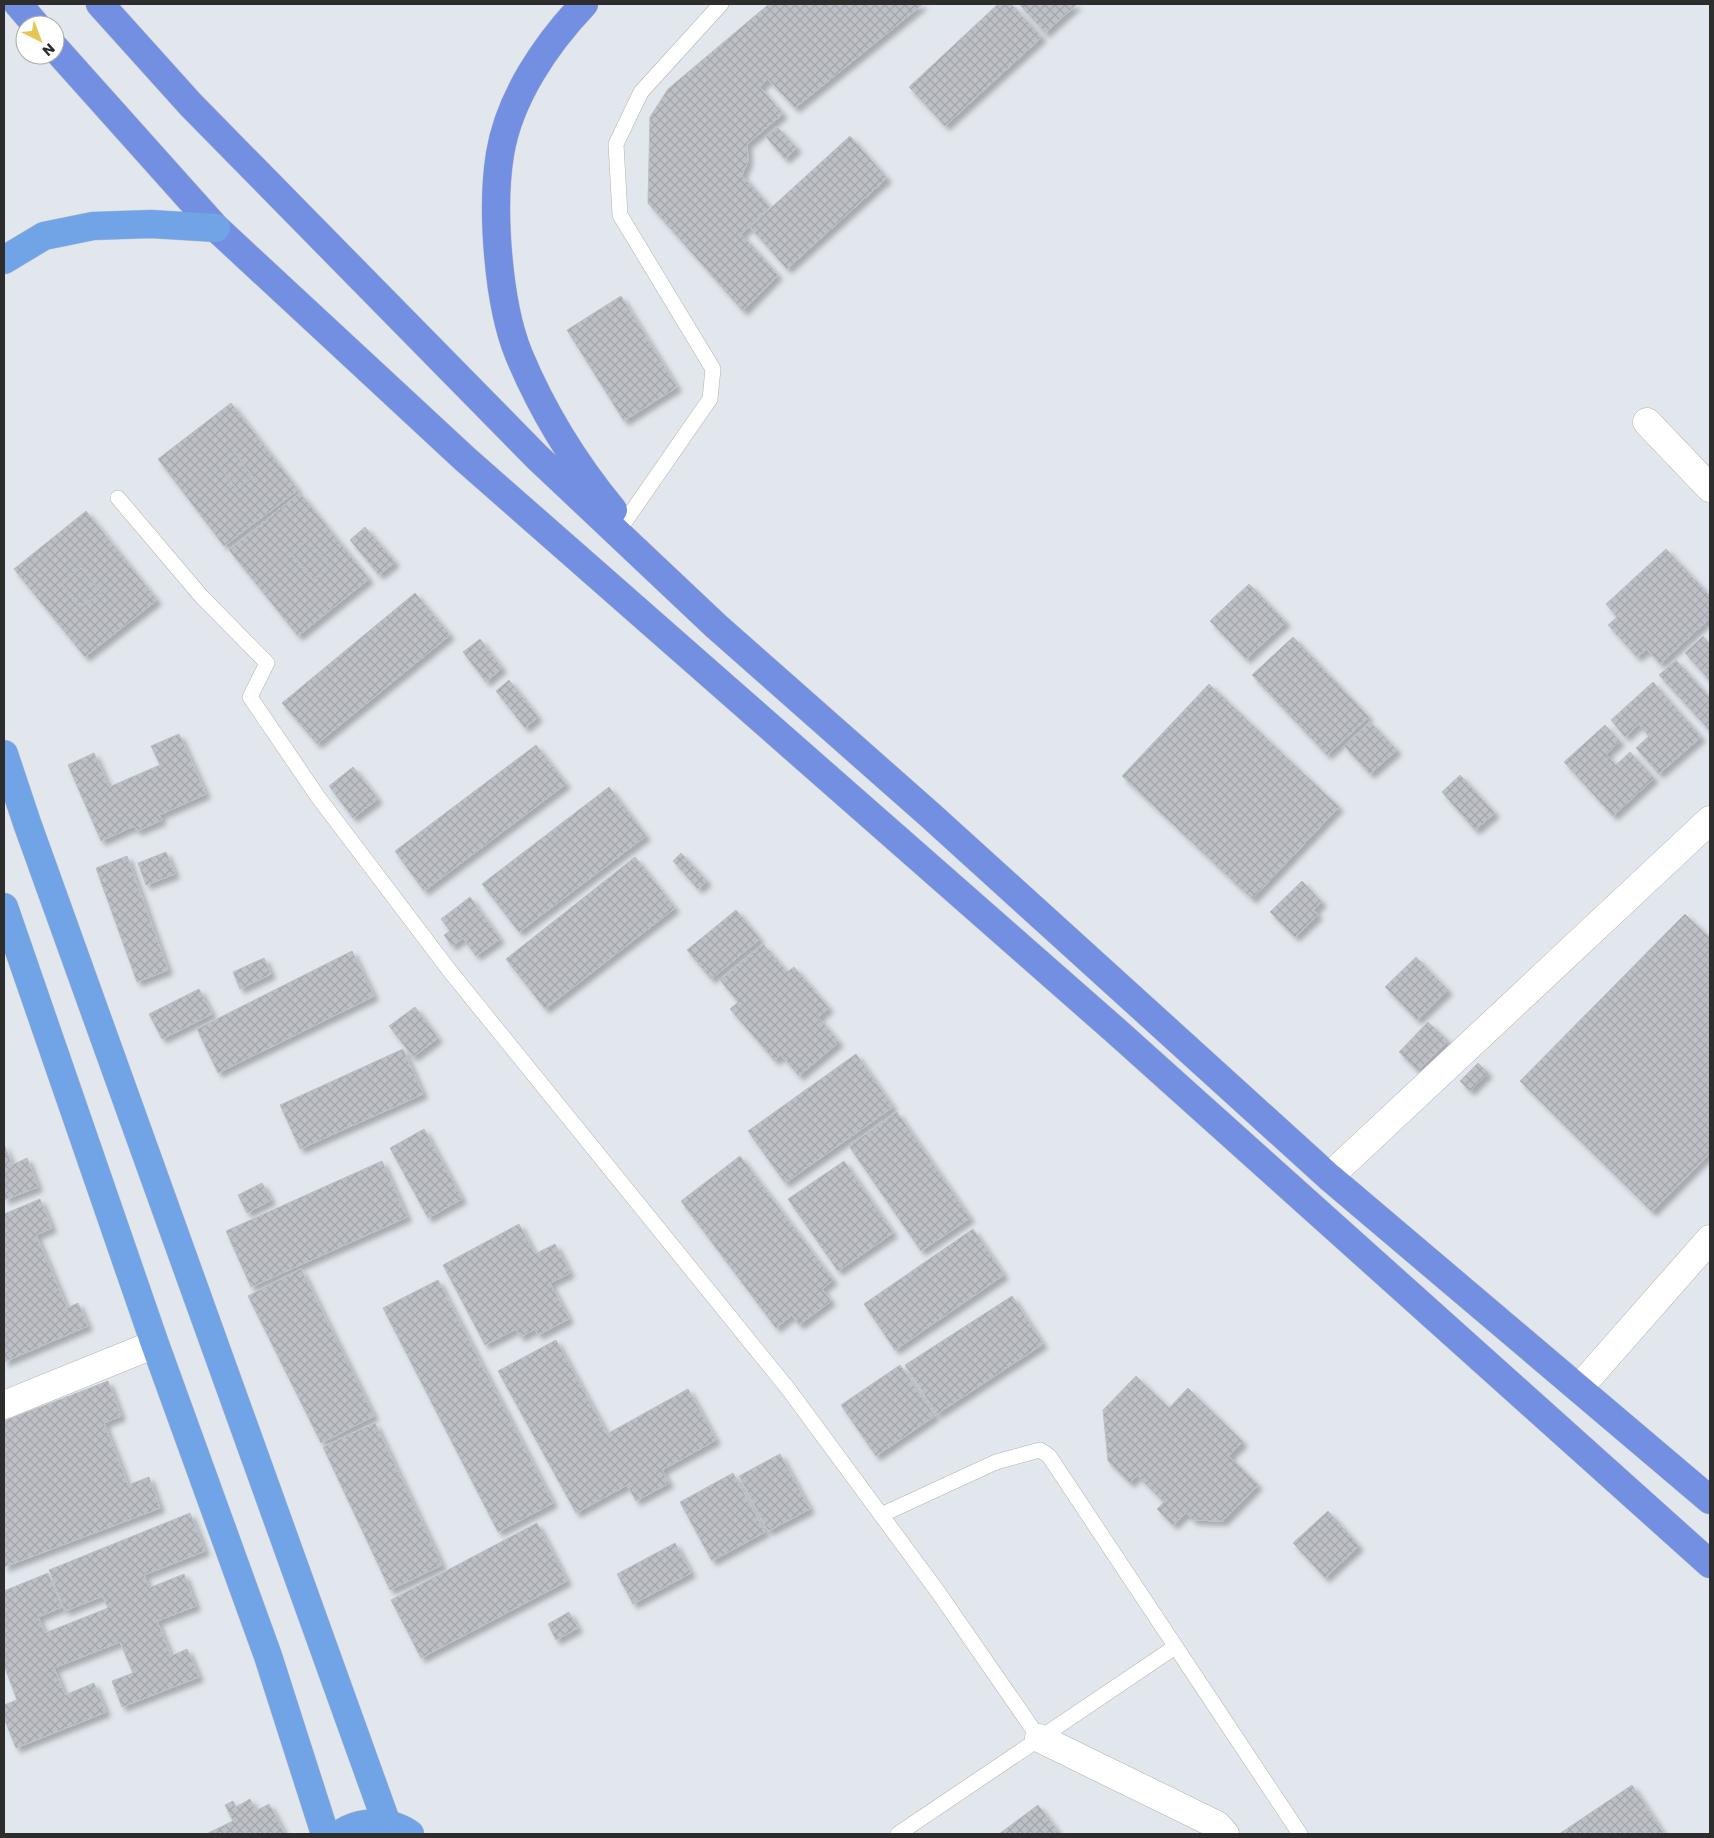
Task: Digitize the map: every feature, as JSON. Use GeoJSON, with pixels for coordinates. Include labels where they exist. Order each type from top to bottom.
{"type":"FeatureCollection","features":[{"type":"Feature","properties":{"kind":"highway"},"geometry":{"type":"LineString","coordinates":[[4,260],[44,236],[93,226],[151,224],[216,228]]}},
{"type":"Feature","properties":{"kind":"highway"},"geometry":{"type":"LineString","coordinates":[[4,754],[43,870],[398,1829],[366,1824],[340,1834]]}},
{"type":"Feature","properties":{"kind":"highway"},"geometry":{"type":"LineString","coordinates":[[4,907],[155,1344],[268,1656],[325,1834]]}},
{"type":"Feature","properties":{"kind":"main road"},"geometry":{"type":"LineString","coordinates":[[18,4],[27,15]]}},
{"type":"Feature","properties":{"kind":"main road"},"geometry":{"type":"LineString","coordinates":[[100,4],[191,105],[386,305],[537,457],[677,589],[1329,1177],[1710,1500]]}},
{"type":"Feature","properties":{"kind":"main road"},"geometry":{"type":"LineString","coordinates":[[584,4],[545,53],[526,82],[511,118],[500,153],[497,205],[498,256],[509,321],[519,354],[537,392],[595,489],[677,589]]}},
{"type":"Feature","properties":{"kind":"main road"},"geometry":{"type":"LineString","coordinates":[[65,59],[216,228],[465,459],[1116,1031],[1710,1564]]}},
{"type":"Feature","properties":{"kind":"street"},"geometry":{"type":"LineString","coordinates":[[1647,422],[1710,488]]}},
{"type":"Feature","properties":{"kind":"street"},"geometry":{"type":"LineString","coordinates":[[1329,1177],[1710,820]]}},
{"type":"Feature","properties":{"kind":"street"},"geometry":{"type":"LineString","coordinates":[[1579,1388],[1710,1239]]}},
{"type":"Feature","properties":{"kind":"street"},"geometry":{"type":"LineString","coordinates":[[4,1405],[155,1344]]}},
{"type":"Feature","properties":{"kind":"street"},"geometry":{"type":"LineString","coordinates":[[1039,1738],[1217,1825],[1225,1834]]}},
{"type":"Feature","properties":{"kind":"lane"},"geometry":{"type":"LineString","coordinates":[[624,523],[710,399],[713,369],[620,215],[616,144],[641,92],[721,4]]}},
{"type":"Feature","properties":{"kind":"lane"},"geometry":{"type":"LineString","coordinates":[[118,498],[201,596],[267,663],[250,697],[318,797],[449,970],[789,1390],[881,1515],[1039,1738]]}},
{"type":"Feature","properties":{"kind":"lane"},"geometry":{"type":"LineString","coordinates":[[881,1515],[996,1462],[1040,1450],[1049,1456],[1300,1834]]}},
{"type":"Feature","properties":{"kind":"lane"},"geometry":{"type":"LineString","coordinates":[[898,1834],[1175,1647]]}},
{"type":"Feature","properties":{"kind":"building"},"geometry":{"type":"Polygon","coordinates":[[[769,4],[923,4],[795,108],[768,79],[760,87],[783,114],[747,144],[748,161],[742,175],[770,207],[741,234],[778,275],[743,311],[648,203],[650,117],[668,89],[769,4]]]}},
{"type":"Feature","properties":{"kind":"building"},"geometry":{"type":"Polygon","coordinates":[[[998,4],[1011,4],[1042,37],[945,126],[909,87],[998,4]]]}},
{"type":"Feature","properties":{"kind":"building"},"geometry":{"type":"Polygon","coordinates":[[[1019,4],[1077,4],[1045,33],[1019,4]]]}},
{"type":"Feature","properties":{"kind":"building"},"geometry":{"type":"Polygon","coordinates":[[[777,127],[797,148],[785,159],[766,137],[777,127]]]}},
{"type":"Feature","properties":{"kind":"building"},"geometry":{"type":"Polygon","coordinates":[[[850,136],[887,178],[787,269],[750,227],[850,136]]]}},
{"type":"Feature","properties":{"kind":"building"},"geometry":{"type":"Polygon","coordinates":[[[621,296],[677,387],[624,421],[567,330],[621,296]]]}},
{"type":"Feature","properties":{"kind":"building"},"geometry":{"type":"Polygon","coordinates":[[[231,403],[298,490],[224,546],[158,459],[231,403]],[[235,453],[218,465],[237,489],[253,477],[235,453]]]}},
{"type":"Feature","properties":{"kind":"building"},"geometry":{"type":"Polygon","coordinates":[[[235,453],[253,477],[237,489],[218,465],[235,453]]]}},
{"type":"Feature","properties":{"kind":"building"},"geometry":{"type":"Polygon","coordinates":[[[300,493],[369,579],[298,636],[229,550],[300,493]],[[308,540],[292,554],[313,580],[329,565],[308,540]]]}},
{"type":"Feature","properties":{"kind":"building"},"geometry":{"type":"Polygon","coordinates":[[[86,511],[157,600],[85,657],[14,569],[86,511]],[[81,568],[62,584],[80,608],[101,592],[81,568]]]}},
{"type":"Feature","properties":{"kind":"building"},"geometry":{"type":"Polygon","coordinates":[[[365,527],[395,562],[379,575],[350,540],[365,527]]]}},
{"type":"Feature","properties":{"kind":"building"},"geometry":{"type":"Polygon","coordinates":[[[308,540],[329,565],[313,580],[292,554],[308,540]]]}},
{"type":"Feature","properties":{"kind":"building"},"geometry":{"type":"Polygon","coordinates":[[[1666,549],[1710,596],[1710,618],[1660,664],[1647,649],[1637,657],[1608,625],[1617,617],[1606,604],[1666,549]]]}},
{"type":"Feature","properties":{"kind":"building"},"geometry":{"type":"Polygon","coordinates":[[[81,568],[101,592],[80,608],[62,584],[81,568]]]}},
{"type":"Feature","properties":{"kind":"building"},"geometry":{"type":"Polygon","coordinates":[[[1249,584],[1286,622],[1246,659],[1210,621],[1249,584]]]}},
{"type":"Feature","properties":{"kind":"building"},"geometry":{"type":"Polygon","coordinates":[[[415,593],[450,635],[317,744],[282,703],[415,593]]]}},
{"type":"Feature","properties":{"kind":"building"},"geometry":{"type":"Polygon","coordinates":[[[1703,636],[1710,644],[1710,681],[1685,653],[1703,636]]]}},
{"type":"Feature","properties":{"kind":"building"},"geometry":{"type":"Polygon","coordinates":[[[1293,637],[1369,717],[1327,755],[1252,675],[1293,637]]]}},
{"type":"Feature","properties":{"kind":"building"},"geometry":{"type":"Polygon","coordinates":[[[480,639],[502,668],[486,682],[463,652],[480,639]]]}},
{"type":"Feature","properties":{"kind":"building"},"geometry":{"type":"Polygon","coordinates":[[[1676,660],[1710,698],[1710,731],[1659,675],[1676,660]]]}},
{"type":"Feature","properties":{"kind":"building"},"geometry":{"type":"Polygon","coordinates":[[[509,680],[538,717],[525,728],[496,691],[509,680]]]}},
{"type":"Feature","properties":{"kind":"building"},"geometry":{"type":"Polygon","coordinates":[[[1653,682],[1701,737],[1659,774],[1636,748],[1649,736],[1639,724],[1625,737],[1611,720],[1653,682]]]}},
{"type":"Feature","properties":{"kind":"building"},"geometry":{"type":"Polygon","coordinates":[[[1209,684],[1339,807],[1252,899],[1122,776],[1209,684]]]}},
{"type":"Feature","properties":{"kind":"building"},"geometry":{"type":"Polygon","coordinates":[[[1370,722],[1397,750],[1370,774],[1344,746],[1370,722]]]}},
{"type":"Feature","properties":{"kind":"building"},"geometry":{"type":"Polygon","coordinates":[[[1605,725],[1620,741],[1606,754],[1616,765],[1630,752],[1654,778],[1613,816],[1564,762],[1605,725]]]}},
{"type":"Feature","properties":{"kind":"building"},"geometry":{"type":"Polygon","coordinates":[[[179,734],[206,794],[159,815],[162,820],[137,831],[134,826],[101,841],[68,765],[94,753],[109,787],[160,765],[151,746],[179,734]]]}},
{"type":"Feature","properties":{"kind":"building"},"geometry":{"type":"Polygon","coordinates":[[[536,745],[566,784],[424,891],[395,851],[536,745]]]}},
{"type":"Feature","properties":{"kind":"building"},"geometry":{"type":"Polygon","coordinates":[[[353,767],[378,799],[353,818],[329,786],[353,767]]]}},
{"type":"Feature","properties":{"kind":"building"},"geometry":{"type":"Polygon","coordinates":[[[1460,775],[1495,813],[1475,830],[1442,792],[1460,775]]]}},
{"type":"Feature","properties":{"kind":"building"},"geometry":{"type":"Polygon","coordinates":[[[609,787],[646,836],[519,932],[482,884],[609,787]]]}},
{"type":"Feature","properties":{"kind":"building"},"geometry":{"type":"Polygon","coordinates":[[[166,852],[175,874],[146,885],[138,863],[166,852]]]}},
{"type":"Feature","properties":{"kind":"building"},"geometry":{"type":"Polygon","coordinates":[[[681,853],[707,881],[698,889],[673,861],[681,853]]]}},
{"type":"Feature","properties":{"kind":"building"},"geometry":{"type":"Polygon","coordinates":[[[127,856],[168,970],[137,982],[96,868],[127,856]]]}},
{"type":"Feature","properties":{"kind":"building"},"geometry":{"type":"Polygon","coordinates":[[[635,857],[675,908],[545,1009],[506,959],[635,857]]]}},
{"type":"Feature","properties":{"kind":"building"},"geometry":{"type":"Polygon","coordinates":[[[1302,881],[1322,902],[1314,910],[1318,915],[1295,937],[1270,912],[1302,881]]]}},
{"type":"Feature","properties":{"kind":"building"},"geometry":{"type":"Polygon","coordinates":[[[470,897],[500,939],[476,956],[463,938],[452,946],[444,935],[450,931],[441,919],[470,897]]]}},
{"type":"Feature","properties":{"kind":"building"},"geometry":{"type":"Polygon","coordinates":[[[736,910],[760,939],[711,979],[687,950],[736,910]]]}},
{"type":"Feature","properties":{"kind":"building"},"geometry":{"type":"Polygon","coordinates":[[[1685,914],[1710,938],[1710,1153],[1652,1212],[1520,1081],[1685,914]]]}},
{"type":"Feature","properties":{"kind":"building"},"geometry":{"type":"Polygon","coordinates":[[[763,944],[787,972],[794,967],[829,1008],[818,1017],[839,1042],[799,1076],[781,1055],[775,1061],[730,1009],[738,1002],[720,980],[763,944]]]}},
{"type":"Feature","properties":{"kind":"building"},"geometry":{"type":"Polygon","coordinates":[[[352,951],[374,996],[218,1073],[197,1029],[352,951]]]}},
{"type":"Feature","properties":{"kind":"building"},"geometry":{"type":"Polygon","coordinates":[[[1416,957],[1448,990],[1417,1020],[1385,987],[1416,957]]]}},
{"type":"Feature","properties":{"kind":"building"},"geometry":{"type":"Polygon","coordinates":[[[264,958],[271,974],[240,989],[233,972],[264,958]]]}},
{"type":"Feature","properties":{"kind":"building"},"geometry":{"type":"Polygon","coordinates":[[[199,989],[212,1014],[162,1039],[149,1014],[199,989]]]}},
{"type":"Feature","properties":{"kind":"building"},"geometry":{"type":"Polygon","coordinates":[[[415,1007],[438,1038],[413,1057],[389,1026],[415,1007]]]}},
{"type":"Feature","properties":{"kind":"building"},"geometry":{"type":"Polygon","coordinates":[[[1428,1022],[1448,1041],[1418,1071],[1399,1052],[1428,1022]]]}},
{"type":"Feature","properties":{"kind":"building"},"geometry":{"type":"Polygon","coordinates":[[[403,1049],[423,1094],[300,1149],[280,1105],[403,1049]]]}},
{"type":"Feature","properties":{"kind":"building"},"geometry":{"type":"Polygon","coordinates":[[[856,1054],[893,1107],[785,1183],[748,1131],[856,1054]]]}},
{"type":"Feature","properties":{"kind":"building"},"geometry":{"type":"Polygon","coordinates":[[[1478,1063],[1488,1073],[1470,1091],[1460,1081],[1478,1063]]]}},
{"type":"Feature","properties":{"kind":"building"},"geometry":{"type":"Polygon","coordinates":[[[897,1112],[970,1218],[921,1251],[849,1146],[897,1112]]]}},
{"type":"Feature","properties":{"kind":"building"},"geometry":{"type":"Polygon","coordinates":[[[424,1129],[462,1199],[428,1218],[390,1148],[424,1129]]]}},
{"type":"Feature","properties":{"kind":"building"},"geometry":{"type":"Polygon","coordinates":[[[4,1144],[12,1165],[27,1158],[38,1187],[4,1200],[4,1144]]]}},
{"type":"Feature","properties":{"kind":"building"},"geometry":{"type":"Polygon","coordinates":[[[740,1156],[833,1280],[822,1289],[831,1301],[799,1325],[792,1315],[776,1328],[681,1201],[740,1156]]]}},
{"type":"Feature","properties":{"kind":"building"},"geometry":{"type":"Polygon","coordinates":[[[382,1161],[407,1217],[251,1287],[226,1231],[382,1161]]]}},
{"type":"Feature","properties":{"kind":"building"},"geometry":{"type":"Polygon","coordinates":[[[844,1161],[893,1233],[838,1271],[788,1199],[844,1161]]]}},
{"type":"Feature","properties":{"kind":"building"},"geometry":{"type":"Polygon","coordinates":[[[262,1183],[271,1200],[247,1213],[238,1195],[262,1183]]]}},
{"type":"Feature","properties":{"kind":"building"},"geometry":{"type":"Polygon","coordinates":[[[40,1199],[52,1228],[36,1235],[67,1308],[78,1303],[88,1326],[4,1362],[4,1214],[40,1199]]]}},
{"type":"Feature","properties":{"kind":"building"},"geometry":{"type":"Polygon","coordinates":[[[519,1224],[535,1254],[555,1244],[570,1273],[550,1283],[569,1319],[538,1335],[535,1329],[520,1337],[516,1329],[485,1345],[443,1265],[519,1224]]]}},
{"type":"Feature","properties":{"kind":"building"},"geometry":{"type":"Polygon","coordinates":[[[973,1229],[1004,1275],[895,1350],[864,1304],[973,1229]]]}},
{"type":"Feature","properties":{"kind":"building"},"geometry":{"type":"Polygon","coordinates":[[[301,1269],[374,1416],[321,1443],[248,1296],[301,1269]]]}},
{"type":"Feature","properties":{"kind":"building"},"geometry":{"type":"Polygon","coordinates":[[[438,1280],[553,1503],[498,1532],[383,1308],[438,1280]]]}},
{"type":"Feature","properties":{"kind":"building"},"geometry":{"type":"Polygon","coordinates":[[[1012,1296],[1043,1344],[937,1414],[905,1365],[1012,1296]]]}},
{"type":"Feature","properties":{"kind":"building"},"geometry":{"type":"Polygon","coordinates":[[[556,1340],[607,1434],[688,1389],[716,1440],[662,1470],[669,1483],[636,1501],[627,1485],[576,1513],[498,1371],[556,1340]]]}},
{"type":"Feature","properties":{"kind":"building"},"geometry":{"type":"Polygon","coordinates":[[[900,1365],[935,1416],[876,1456],[841,1405],[900,1365]]]}},
{"type":"Feature","properties":{"kind":"building"},"geometry":{"type":"Polygon","coordinates":[[[1136,1376],[1169,1408],[1188,1388],[1243,1442],[1229,1456],[1258,1485],[1223,1521],[1193,1520],[1186,1513],[1173,1525],[1157,1509],[1164,1502],[1137,1475],[1130,1483],[1108,1461],[1103,1410],[1136,1376]]]}},
{"type":"Feature","properties":{"kind":"building"},"geometry":{"type":"Polygon","coordinates":[[[108,1381],[121,1416],[104,1423],[128,1485],[149,1477],[160,1508],[4,1567],[4,1421],[108,1381]]]}},
{"type":"Feature","properties":{"kind":"building"},"geometry":{"type":"Polygon","coordinates":[[[375,1423],[442,1565],[390,1590],[323,1447],[375,1423]]]}},
{"type":"Feature","properties":{"kind":"building"},"geometry":{"type":"Polygon","coordinates":[[[780,1454],[810,1509],[768,1531],[739,1476],[780,1454]]]}},
{"type":"Feature","properties":{"kind":"building"},"geometry":{"type":"Polygon","coordinates":[[[733,1473],[765,1532],[712,1561],[680,1502],[733,1473]]]}},
{"type":"Feature","properties":{"kind":"building"},"geometry":{"type":"Polygon","coordinates":[[[1328,1511],[1359,1546],[1325,1578],[1293,1543],[1328,1511]]]}},
{"type":"Feature","properties":{"kind":"building"},"geometry":{"type":"Polygon","coordinates":[[[190,1513],[205,1551],[144,1575],[149,1588],[184,1574],[196,1606],[157,1621],[171,1656],[187,1649],[199,1677],[122,1707],[112,1681],[133,1673],[120,1642],[54,1668],[65,1695],[94,1683],[106,1712],[16,1748],[4,1718],[4,1705],[17,1700],[4,1665],[4,1591],[48,1573],[62,1607],[38,1617],[45,1633],[108,1608],[103,1596],[65,1611],[49,1570],[190,1513]]]}},
{"type":"Feature","properties":{"kind":"building"},"geometry":{"type":"Polygon","coordinates":[[[537,1523],[567,1581],[421,1658],[391,1600],[537,1523]]]}},
{"type":"Feature","properties":{"kind":"building"},"geometry":{"type":"Polygon","coordinates":[[[675,1543],[691,1573],[633,1604],[617,1574],[675,1543]]]}},
{"type":"Feature","properties":{"kind":"building"},"geometry":{"type":"Polygon","coordinates":[[[569,1612],[578,1628],[556,1640],[548,1624],[569,1612]]]}},
{"type":"Feature","properties":{"kind":"building"},"geometry":{"type":"Polygon","coordinates":[[[1632,1785],[1664,1834],[1559,1834],[1632,1785]]]}},
{"type":"Feature","properties":{"kind":"building"},"geometry":{"type":"Polygon","coordinates":[[[250,1799],[256,1811],[269,1804],[285,1834],[206,1834],[233,1821],[225,1805],[233,1801],[236,1807],[250,1799]]]}},
{"type":"Feature","properties":{"kind":"building"},"geometry":{"type":"Polygon","coordinates":[[[1038,1805],[1060,1834],[999,1834],[1038,1805]]]}}]}
